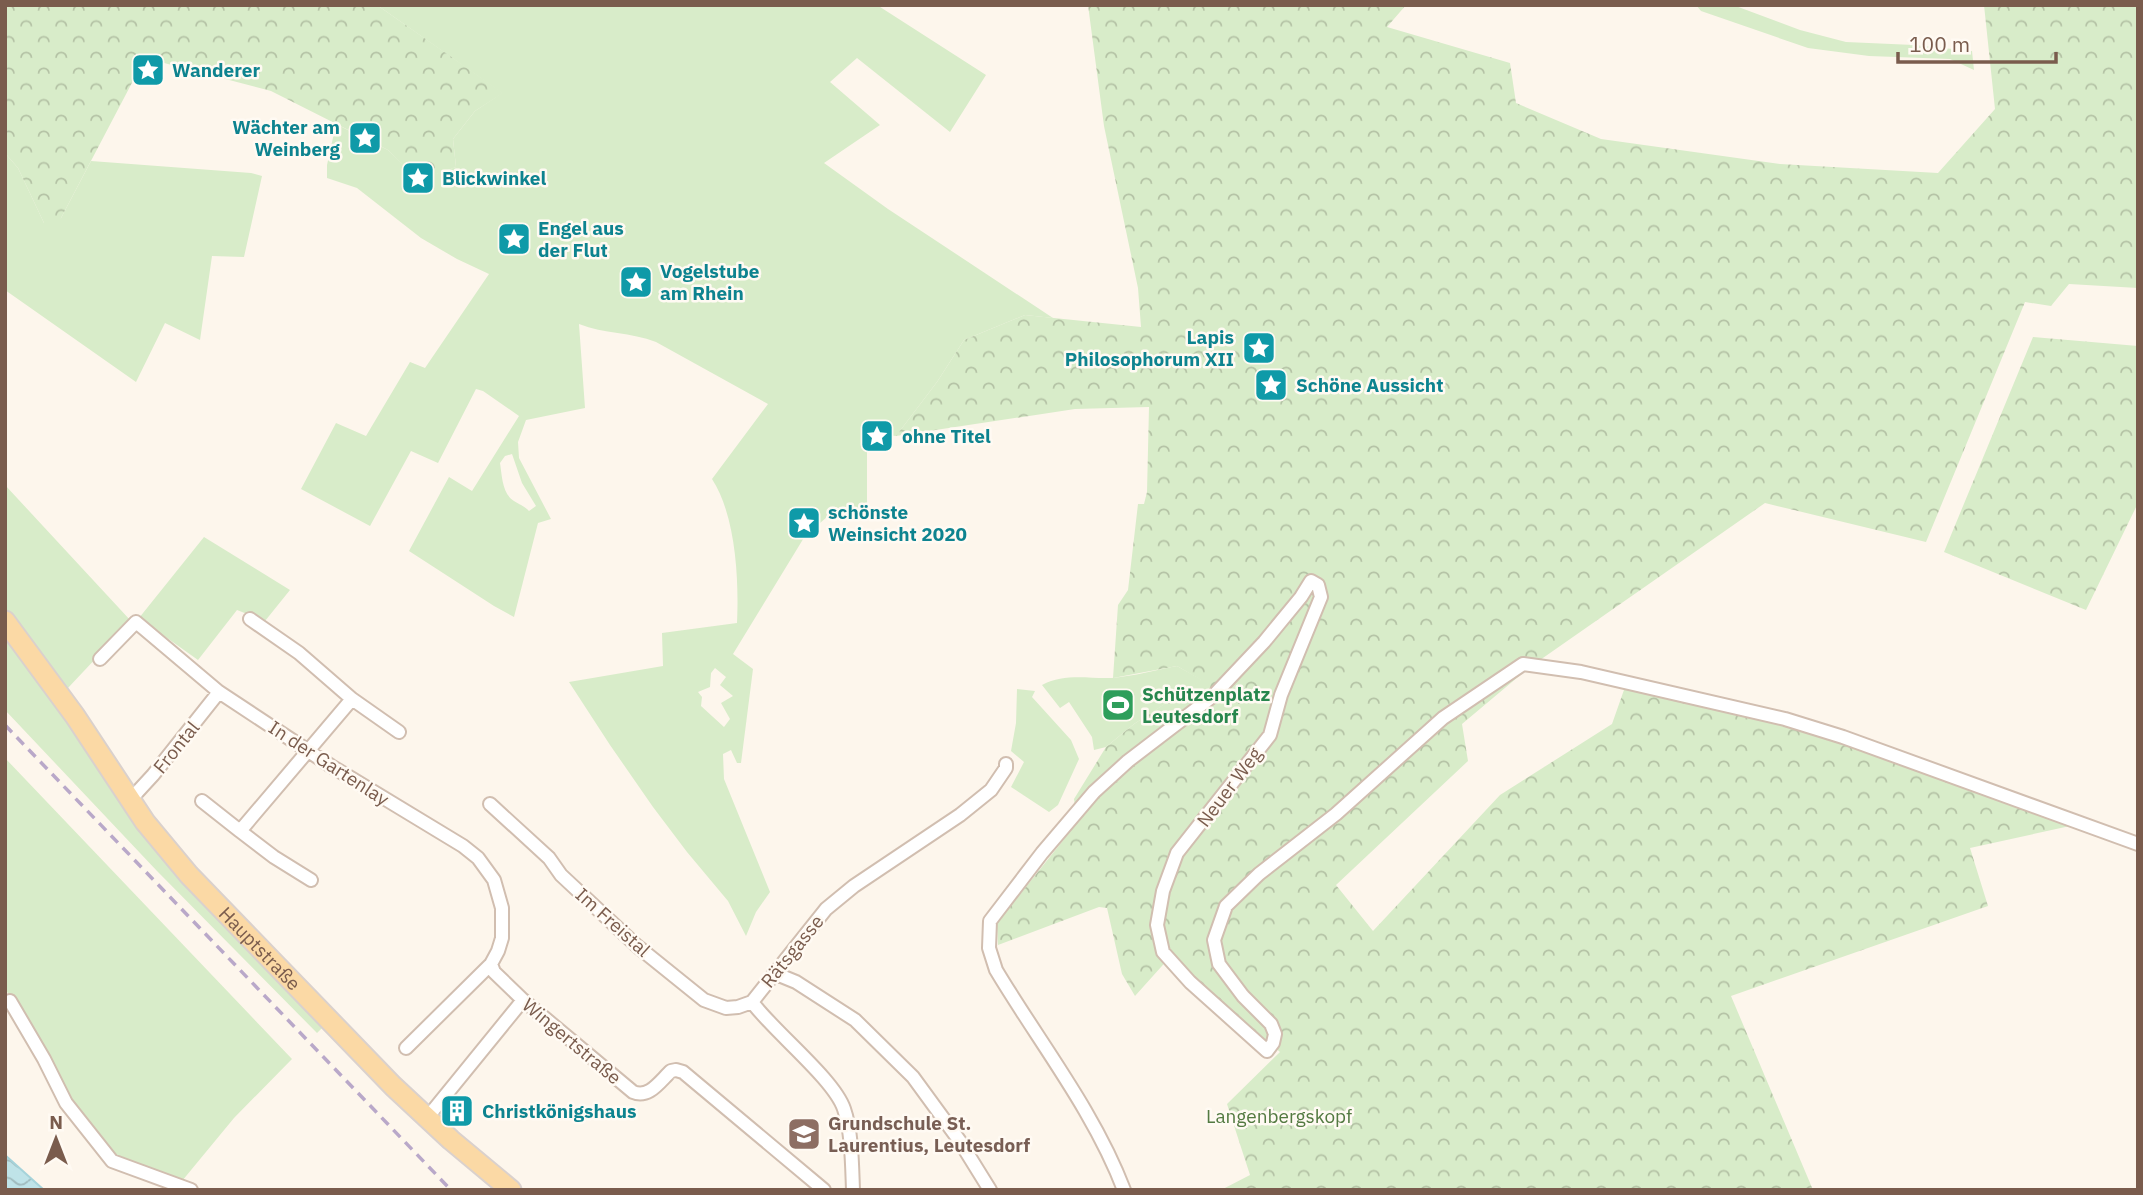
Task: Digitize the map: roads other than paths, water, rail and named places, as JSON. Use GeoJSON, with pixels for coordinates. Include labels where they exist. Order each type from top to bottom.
{"type":"FeatureCollection","features":[{"type":"Feature","properties":{"kind":"main road","name":"Hauptstraße"},"geometry":{"type":"LineString","coordinates":[[5,621],[46,676],[130,800],[190,875],[393,1086],[511,1190]]}},
{"type":"Feature","properties":{"kind":"street","name":"Neuer Weg"},"geometry":{"type":"LineString","coordinates":[[1124,1190],[1101,1140],[993,964],[989,948],[990,921],[1094,792],[1128,761],[1213,696],[1264,642],[1311,581],[1315,581],[1321,597],[1281,695],[1270,734],[1177,853],[1163,891],[1157,925],[1163,952],[1190,982],[1267,1051],[1275,1034],[1271,1024],[1243,996],[1219,964],[1214,940],[1226,906],[1259,874],[1336,814],[1443,718],[1523,664],[1581,672],[1786,719],[1843,737],[2138,844]]}},
{"type":"Feature","properties":{"kind":"street"},"geometry":{"type":"LineString","coordinates":[[250,619],[299,653],[352,699],[399,732]]}},
{"type":"Feature","properties":{"kind":"street","name":"In der Gartenlay"},"geometry":{"type":"LineString","coordinates":[[100,659],[136,622],[219,692],[307,751],[463,846],[485,865],[494,880],[503,924],[498,951],[491,964]]}},
{"type":"Feature","properties":{"kind":"street","name":"Frontal"},"geometry":{"type":"LineString","coordinates":[[130,800],[219,692]]}},
{"type":"Feature","properties":{"kind":"street"},"geometry":{"type":"LineString","coordinates":[[240,831],[352,699]]}},
{"type":"Feature","properties":{"kind":"street","name":"Rätsgasse"},"geometry":{"type":"LineString","coordinates":[[853,1190],[852,1157],[844,1108],[820,1076],[751,1002],[826,909],[854,886],[908,852],[991,790],[1006,764]]}},
{"type":"Feature","properties":{"kind":"street"},"geometry":{"type":"LineString","coordinates":[[202,801],[274,857],[311,880]]}},
{"type":"Feature","properties":{"kind":"street","name":"Im Freistal"},"geometry":{"type":"LineString","coordinates":[[490,804],[549,858],[561,875],[637,946],[704,1000],[726,1007],[738,1007],[751,1002]]}},
{"type":"Feature","properties":{"kind":"street"},"geometry":{"type":"LineString","coordinates":[[406,1048],[491,964]]}},
{"type":"Feature","properties":{"kind":"street","name":"Wingertstraße"},"geometry":{"type":"LineString","coordinates":[[491,964],[494,972],[523,1000],[633,1092],[646,1094],[671,1071],[683,1072],[824,1190]]}},
{"type":"Feature","properties":{"kind":"street"},"geometry":{"type":"LineString","coordinates":[[774,973],[796,982],[855,1020],[914,1077],[959,1140],[990,1190]]}},
{"type":"Feature","properties":{"kind":"street"},"geometry":{"type":"LineString","coordinates":[[427,1118],[523,1000]]}},
{"type":"Feature","properties":{"kind":"street"},"geometry":{"type":"LineString","coordinates":[[9,1002],[44,1059],[66,1103],[112,1161],[191,1190]]}},
{"type":"Feature","properties":{"kind":"water"},"geometry":{"type":"Polygon","coordinates":[[[5,1155],[44,1190],[5,1190],[5,1155]]]}},
{"type":"Feature","properties":{"kind":"railway"},"geometry":{"type":"LineString","coordinates":[[5,725],[451,1190]]}},
{"type":"Feature","properties":{"kind":"place","name":"Wanderer"},"geometry":{"type":"Point","coordinates":[148,70]}},
{"type":"Feature","properties":{"kind":"place","name":"Wächter am Weinberg"},"geometry":{"type":"Point","coordinates":[365,138]}},
{"type":"Feature","properties":{"kind":"place","name":"Blickwinkel"},"geometry":{"type":"Point","coordinates":[418,178]}},
{"type":"Feature","properties":{"kind":"place","name":"Engel aus der Flut"},"geometry":{"type":"Point","coordinates":[514,239]}},
{"type":"Feature","properties":{"kind":"place","name":"Vogelstube am Rhein"},"geometry":{"type":"Point","coordinates":[636,282]}},
{"type":"Feature","properties":{"kind":"place","name":"Lapis Philosophorum XII"},"geometry":{"type":"Point","coordinates":[1259,348]}},
{"type":"Feature","properties":{"kind":"place","name":"Schöne Aussicht"},"geometry":{"type":"Point","coordinates":[1271,385]}},
{"type":"Feature","properties":{"kind":"place","name":"ohne Titel"},"geometry":{"type":"Point","coordinates":[877,436]}},
{"type":"Feature","properties":{"kind":"place","name":"schönste Weinsicht 2020"},"geometry":{"type":"Point","coordinates":[804,523]}},
{"type":"Feature","properties":{"kind":"place","name":"Schützenplatz Leutesdorf"},"geometry":{"type":"Point","coordinates":[1118,705]}},
{"type":"Feature","properties":{"kind":"place","name":"Christkönigshaus"},"geometry":{"type":"Point","coordinates":[457,1111]}},
{"type":"Feature","properties":{"kind":"place","name":"Grundschule St. Laurentius, Leutesdorf"},"geometry":{"type":"Point","coordinates":[804,1134]}},
{"type":"Feature","properties":{"kind":"park label","name":"Langenbergskopf"},"geometry":{"type":"Point","coordinates":[1279,1116]}}]}
